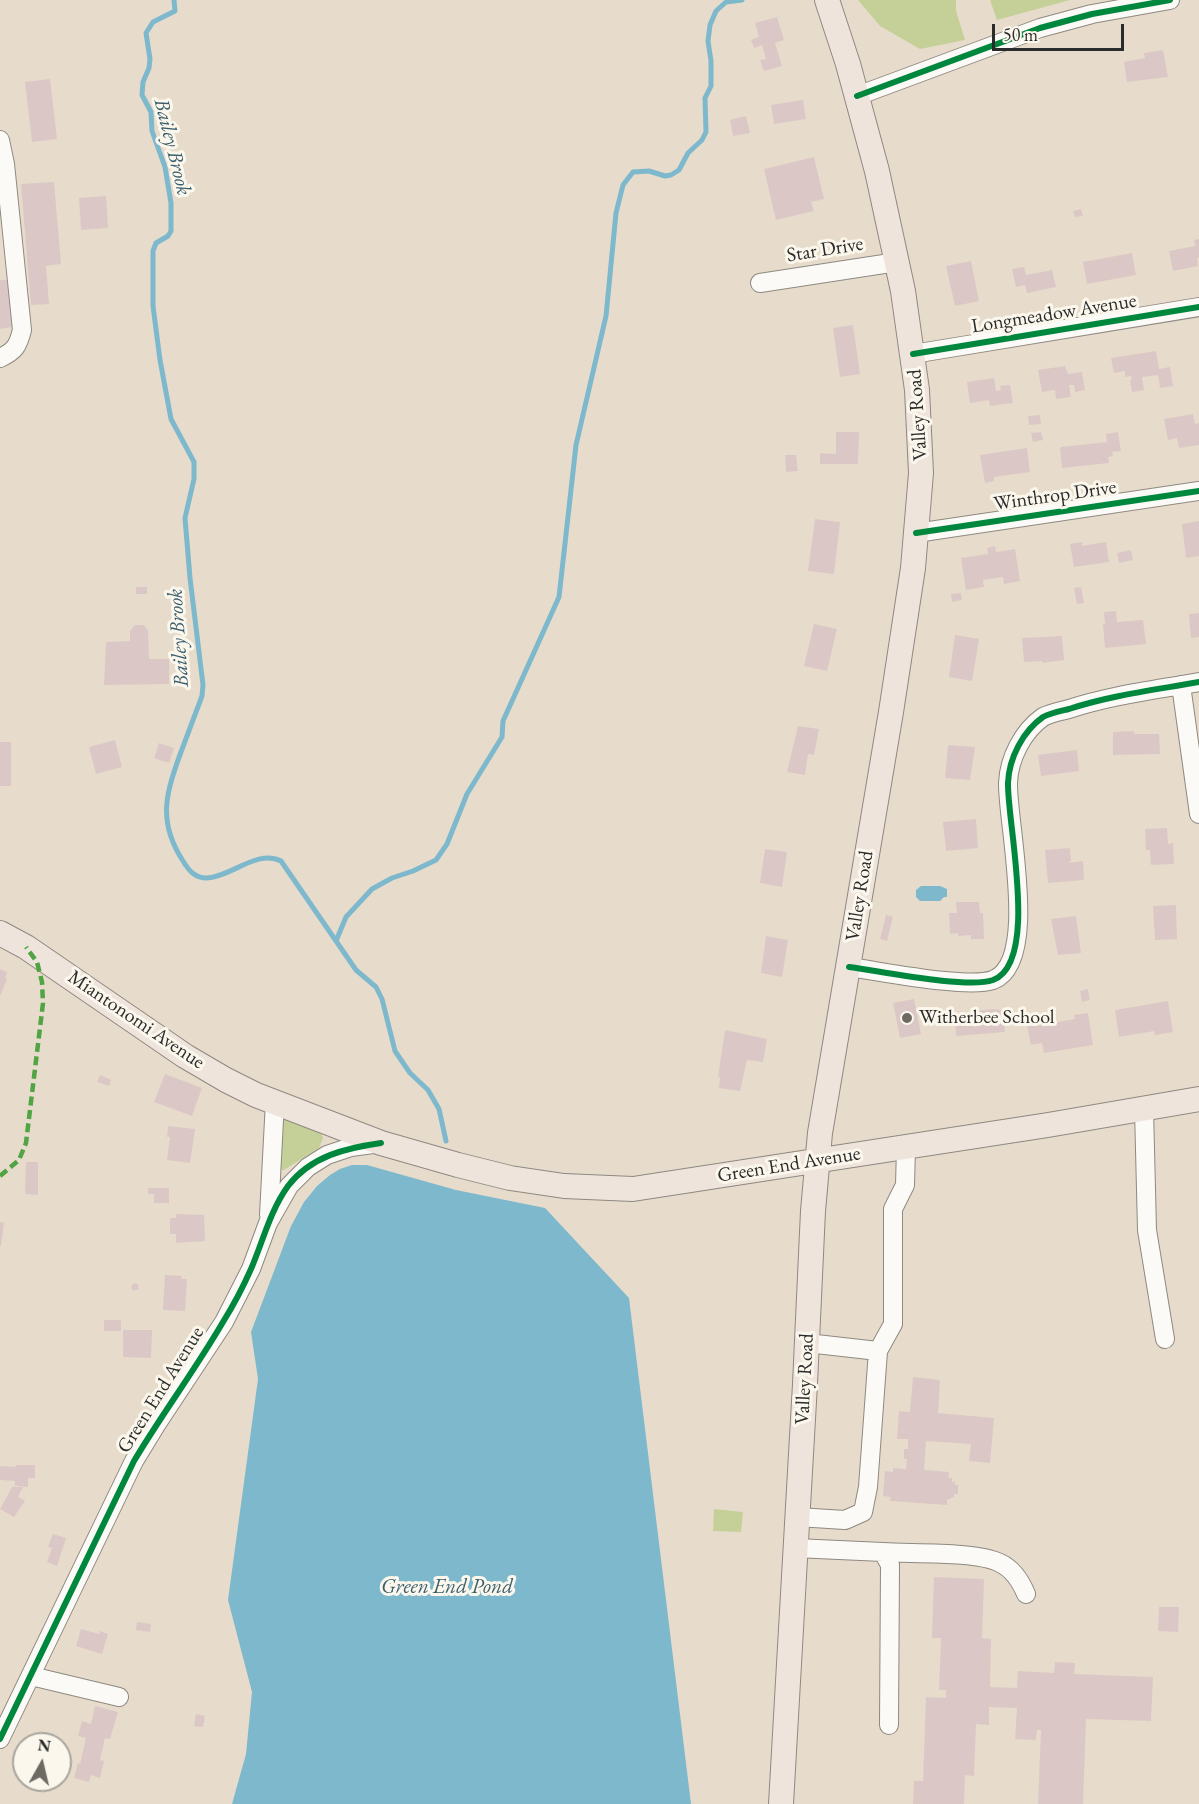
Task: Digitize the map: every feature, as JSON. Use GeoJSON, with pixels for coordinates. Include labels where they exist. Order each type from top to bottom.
{"type":"FeatureCollection","features":[{"type":"Feature","properties":{"kind":"main road","name":"Valley Road"},"geometry":{"type":"LineString","coordinates":[[781,1804],[813,1210],[820,1133],[891,712],[913,568],[921,473],[914,354],[897,262],[877,171],[857,96],[827,0]]}},
{"type":"Feature","properties":{"kind":"main road","name":"Miantonomi Avenue"},"geometry":{"type":"LineString","coordinates":[[0,933],[26,947],[185,1056],[226,1080],[275,1101]]}},
{"type":"Feature","properties":{"kind":"main road","name":"Green End Avenue"},"geometry":{"type":"LineString","coordinates":[[275,1101],[381,1143],[448,1163],[510,1178],[564,1186],[633,1189],[1199,1099]]}},
{"type":"Feature","properties":{"kind":"street"},"geometry":{"type":"LineString","coordinates":[[857,96],[1040,28],[1092,14],[1170,0]]}},
{"type":"Feature","properties":{"kind":"street"},"geometry":{"type":"LineString","coordinates":[[1,146],[22,330],[18,346],[6,355]]}},
{"type":"Feature","properties":{"kind":"street","name":"Star Drive"},"geometry":{"type":"LineString","coordinates":[[760,283],[897,262]]}},
{"type":"Feature","properties":{"kind":"street","name":"Longmeadow Avenue"},"geometry":{"type":"LineString","coordinates":[[914,354],[1199,307]]}},
{"type":"Feature","properties":{"kind":"street","name":"Winthrop Drive"},"geometry":{"type":"LineString","coordinates":[[916,534],[1199,491]]}},
{"type":"Feature","properties":{"kind":"street"},"geometry":{"type":"LineString","coordinates":[[849,967],[968,983],[994,980],[1005,971],[1015,954],[1019,921],[1018,879],[1008,782],[1013,759],[1023,736],[1045,716],[1101,699],[1190,684],[1199,814]]}},
{"type":"Feature","properties":{"kind":"street","name":"Green End Avenue"},"geometry":{"type":"LineString","coordinates":[[268,1223],[275,1101]]}},
{"type":"Feature","properties":{"kind":"street"},"geometry":{"type":"LineString","coordinates":[[1144,1109],[1147,1230],[1165,1339]]}},
{"type":"Feature","properties":{"kind":"street","name":"Green End Avenue"},"geometry":{"type":"LineString","coordinates":[[0,1739],[134,1461],[224,1322],[251,1269],[268,1223],[289,1186],[308,1167],[327,1155],[351,1147],[381,1143]]}},
{"type":"Feature","properties":{"kind":"street"},"geometry":{"type":"LineString","coordinates":[[797,1516],[845,1520],[863,1512],[868,1487],[878,1350],[893,1324],[893,1209],[905,1185],[906,1147]]}},
{"type":"Feature","properties":{"kind":"street"},"geometry":{"type":"LineString","coordinates":[[807,1343],[878,1350]]}},
{"type":"Feature","properties":{"kind":"street"},"geometry":{"type":"LineString","coordinates":[[795,1548],[984,1557],[1001,1563],[1013,1572],[1026,1594]]}},
{"type":"Feature","properties":{"kind":"street"},"geometry":{"type":"LineString","coordinates":[[883,1552],[890,1565],[889,1725]]}},
{"type":"Feature","properties":{"kind":"street"},"geometry":{"type":"LineString","coordinates":[[31,1676],[119,1697]]}},
{"type":"Feature","properties":{"kind":"green space"},"geometry":{"type":"Polygon","coordinates":[[[858,0],[956,0],[956,11],[965,40],[920,49],[880,26],[858,0]]]}},
{"type":"Feature","properties":{"kind":"green space"},"geometry":{"type":"Polygon","coordinates":[[[990,0],[1070,0],[997,20],[990,0]]]}},
{"type":"Feature","properties":{"kind":"green space"},"geometry":{"type":"Polygon","coordinates":[[[284,1116],[320,1130],[323,1138],[319,1148],[284,1170],[280,1170],[280,1120],[284,1116]]]}},
{"type":"Feature","properties":{"kind":"green space"},"geometry":{"type":"Polygon","coordinates":[[[714,1509],[743,1512],[741,1532],[713,1531],[714,1509]]]}},
{"type":"Feature","properties":{"kind":"water"},"geometry":{"type":"Polygon","coordinates":[[[921,886],[940,886],[947,889],[947,897],[940,901],[920,901],[916,897],[916,890],[921,886]]]}},
{"type":"Feature","properties":{"kind":"water","name":"Green End Pond"},"geometry":{"type":"Polygon","coordinates":[[[352,1165],[367,1165],[456,1190],[545,1208],[629,1298],[691,1804],[232,1804],[246,1754],[252,1692],[228,1600],[258,1379],[251,1332],[291,1226],[304,1202],[330,1175],[352,1165]]]}},
{"type":"Feature","properties":{"kind":"building"},"geometry":{"type":"Polygon","coordinates":[[[777,17],[784,40],[775,43],[782,66],[764,71],[760,60],[766,59],[762,45],[754,48],[751,40],[759,37],[755,23],[777,17]]]}},
{"type":"Feature","properties":{"kind":"building"},"geometry":{"type":"Polygon","coordinates":[[[1163,50],[1168,77],[1127,82],[1124,62],[1145,58],[1144,53],[1163,50]]]}},
{"type":"Feature","properties":{"kind":"building"},"geometry":{"type":"Polygon","coordinates":[[[50,79],[57,139],[32,142],[25,82],[50,79]]]}},
{"type":"Feature","properties":{"kind":"building"},"geometry":{"type":"Polygon","coordinates":[[[803,100],[806,119],[774,124],[771,105],[803,100]]]}},
{"type":"Feature","properties":{"kind":"building"},"geometry":{"type":"Polygon","coordinates":[[[746,116],[750,133],[733,136],[730,120],[746,116]]]}},
{"type":"Feature","properties":{"kind":"building"},"geometry":{"type":"Polygon","coordinates":[[[814,157],[824,199],[811,202],[814,211],[776,220],[764,169],[814,157]]]}},
{"type":"Feature","properties":{"kind":"building"},"geometry":{"type":"Polygon","coordinates":[[[54,182],[61,264],[46,266],[49,304],[31,305],[21,184],[54,182]]]}},
{"type":"Feature","properties":{"kind":"building"},"geometry":{"type":"Polygon","coordinates":[[[106,196],[108,228],[81,230],[79,198],[106,196]]]}},
{"type":"Feature","properties":{"kind":"building"},"geometry":{"type":"Polygon","coordinates":[[[1081,209],[1083,216],[1075,217],[1073,211],[1081,209]]]}},
{"type":"Feature","properties":{"kind":"building"},"geometry":{"type":"Polygon","coordinates":[[[1199,239],[1198,266],[1173,271],[1169,251],[1195,246],[1194,240],[1199,239]]]}},
{"type":"Feature","properties":{"kind":"building"},"geometry":{"type":"Polygon","coordinates":[[[1132,253],[1136,275],[1087,284],[1083,262],[1132,253]]]}},
{"type":"Feature","properties":{"kind":"building"},"geometry":{"type":"Polygon","coordinates":[[[971,261],[979,301],[955,306],[946,266],[971,261]]]}},
{"type":"Feature","properties":{"kind":"building"},"geometry":{"type":"Polygon","coordinates":[[[1024,267],[1026,275],[1052,270],[1056,287],[1027,293],[1025,285],[1016,287],[1012,269],[1024,267]]]}},
{"type":"Feature","properties":{"kind":"building"},"geometry":{"type":"Polygon","coordinates":[[[0,280],[7,280],[13,327],[0,329],[0,280]]]}},
{"type":"Feature","properties":{"kind":"building"},"geometry":{"type":"Polygon","coordinates":[[[853,325],[860,374],[840,377],[833,328],[853,325]]]}},
{"type":"Feature","properties":{"kind":"building"},"geometry":{"type":"Polygon","coordinates":[[[1156,351],[1159,369],[1170,367],[1173,386],[1160,388],[1158,375],[1142,377],[1144,390],[1132,392],[1131,376],[1125,377],[1125,371],[1114,373],[1111,358],[1156,351]]]}},
{"type":"Feature","properties":{"kind":"building"},"geometry":{"type":"Polygon","coordinates":[[[1065,366],[1068,374],[1082,372],[1085,390],[1075,392],[1074,385],[1069,385],[1071,397],[1056,399],[1055,390],[1042,392],[1038,370],[1065,366]]]}},
{"type":"Feature","properties":{"kind":"building"},"geometry":{"type":"Polygon","coordinates":[[[994,378],[996,391],[1001,390],[1000,386],[1010,385],[1013,403],[990,406],[989,400],[970,403],[967,382],[994,378]]]}},
{"type":"Feature","properties":{"kind":"building"},"geometry":{"type":"Polygon","coordinates":[[[1193,414],[1195,424],[1199,423],[1199,445],[1179,448],[1177,438],[1168,440],[1164,419],[1193,414]]]}},
{"type":"Feature","properties":{"kind":"building"},"geometry":{"type":"Polygon","coordinates":[[[1040,415],[1041,424],[1029,425],[1028,416],[1040,415]]]}},
{"type":"Feature","properties":{"kind":"building"},"geometry":{"type":"Polygon","coordinates":[[[836,432],[859,432],[858,464],[820,464],[820,453],[836,454],[836,432]]]}},
{"type":"Feature","properties":{"kind":"building"},"geometry":{"type":"Polygon","coordinates":[[[1041,432],[1043,440],[1033,442],[1031,433],[1041,432]]]}},
{"type":"Feature","properties":{"kind":"building"},"geometry":{"type":"Polygon","coordinates":[[[1118,432],[1121,451],[1112,452],[1113,456],[1108,457],[1109,463],[1062,468],[1061,447],[1107,442],[1106,434],[1118,432]]]}},
{"type":"Feature","properties":{"kind":"building"},"geometry":{"type":"Polygon","coordinates":[[[1027,448],[1030,472],[994,477],[994,481],[985,483],[980,455],[1027,448]]]}},
{"type":"Feature","properties":{"kind":"building"},"geometry":{"type":"Polygon","coordinates":[[[785,455],[796,455],[798,471],[786,472],[785,455]]]}},
{"type":"Feature","properties":{"kind":"building"},"geometry":{"type":"Polygon","coordinates":[[[815,519],[840,522],[834,574],[808,571],[815,519]]]}},
{"type":"Feature","properties":{"kind":"building"},"geometry":{"type":"Polygon","coordinates":[[[1199,521],[1199,556],[1186,558],[1182,524],[1199,521]]]}},
{"type":"Feature","properties":{"kind":"building"},"geometry":{"type":"Polygon","coordinates":[[[1082,542],[1082,546],[1106,542],[1109,562],[1074,567],[1070,544],[1082,542]]]}},
{"type":"Feature","properties":{"kind":"building"},"geometry":{"type":"Polygon","coordinates":[[[995,546],[996,552],[1015,549],[1020,581],[1004,584],[1003,577],[983,580],[984,587],[966,590],[961,558],[988,554],[987,548],[995,546]]]}},
{"type":"Feature","properties":{"kind":"building"},"geometry":{"type":"Polygon","coordinates":[[[1131,550],[1133,560],[1119,563],[1117,553],[1131,550]]]}},
{"type":"Feature","properties":{"kind":"building"},"geometry":{"type":"Polygon","coordinates":[[[136,587],[147,587],[147,594],[136,594],[136,587]]]}},
{"type":"Feature","properties":{"kind":"building"},"geometry":{"type":"Polygon","coordinates":[[[1081,587],[1084,603],[1077,604],[1074,588],[1081,587]]]}},
{"type":"Feature","properties":{"kind":"building"},"geometry":{"type":"Polygon","coordinates":[[[961,593],[962,600],[952,602],[951,594],[961,593]]]}},
{"type":"Feature","properties":{"kind":"building"},"geometry":{"type":"Polygon","coordinates":[[[1116,611],[1117,622],[1143,620],[1146,644],[1105,648],[1104,612],[1116,611]]]}},
{"type":"Feature","properties":{"kind":"building"},"geometry":{"type":"Polygon","coordinates":[[[1199,613],[1199,637],[1191,638],[1189,614],[1199,613]]]}},
{"type":"Feature","properties":{"kind":"building"},"geometry":{"type":"Polygon","coordinates":[[[814,624],[837,629],[827,671],[804,666],[814,624]]]}},
{"type":"Feature","properties":{"kind":"building"},"geometry":{"type":"Polygon","coordinates":[[[135,625],[144,625],[148,630],[149,659],[169,659],[169,684],[104,685],[106,642],[130,641],[130,631],[135,625]]]}},
{"type":"Feature","properties":{"kind":"building"},"geometry":{"type":"Polygon","coordinates":[[[955,635],[979,639],[972,681],[949,677],[955,635]]]}},
{"type":"Feature","properties":{"kind":"building"},"geometry":{"type":"Polygon","coordinates":[[[1062,636],[1064,660],[1042,663],[1042,661],[1024,662],[1022,638],[1062,636]]]}},
{"type":"Feature","properties":{"kind":"building"},"geometry":{"type":"Polygon","coordinates":[[[798,726],[819,729],[814,755],[808,754],[805,775],[787,772],[798,726]]]}},
{"type":"Feature","properties":{"kind":"building"},"geometry":{"type":"Polygon","coordinates":[[[1134,731],[1134,734],[1159,734],[1160,754],[1113,755],[1113,732],[1134,731]]]}},
{"type":"Feature","properties":{"kind":"building"},"geometry":{"type":"Polygon","coordinates":[[[115,740],[122,767],[96,774],[89,747],[115,740]]]}},
{"type":"Feature","properties":{"kind":"building"},"geometry":{"type":"Polygon","coordinates":[[[0,742],[11,742],[11,786],[0,786],[0,742]]]}},
{"type":"Feature","properties":{"kind":"building"},"geometry":{"type":"Polygon","coordinates":[[[159,743],[174,748],[169,763],[154,758],[159,743]]]}},
{"type":"Feature","properties":{"kind":"building"},"geometry":{"type":"Polygon","coordinates":[[[948,745],[975,747],[970,780],[945,778],[948,745]]]}},
{"type":"Feature","properties":{"kind":"building"},"geometry":{"type":"Polygon","coordinates":[[[1077,750],[1079,771],[1041,776],[1038,755],[1077,750]]]}},
{"type":"Feature","properties":{"kind":"building"},"geometry":{"type":"Polygon","coordinates":[[[976,819],[978,848],[946,851],[943,822],[976,819]]]}},
{"type":"Feature","properties":{"kind":"building"},"geometry":{"type":"Polygon","coordinates":[[[1167,828],[1168,844],[1173,843],[1174,864],[1151,865],[1150,850],[1146,850],[1145,829],[1167,828]]]}},
{"type":"Feature","properties":{"kind":"building"},"geometry":{"type":"Polygon","coordinates":[[[1070,848],[1071,861],[1068,863],[1083,861],[1084,880],[1048,883],[1045,850],[1070,848]]]}},
{"type":"Feature","properties":{"kind":"building"},"geometry":{"type":"Polygon","coordinates":[[[765,849],[787,852],[782,887],[760,883],[765,849]]]}},
{"type":"Feature","properties":{"kind":"building"},"geometry":{"type":"Polygon","coordinates":[[[956,902],[979,902],[980,913],[983,913],[984,939],[971,939],[971,935],[958,936],[958,933],[950,934],[949,913],[957,913],[956,902]]]}},
{"type":"Feature","properties":{"kind":"building"},"geometry":{"type":"Polygon","coordinates":[[[1176,905],[1177,939],[1155,940],[1153,906],[1176,905]]]}},
{"type":"Feature","properties":{"kind":"building"},"geometry":{"type":"Polygon","coordinates":[[[886,915],[893,917],[887,941],[880,939],[886,915]]]}},
{"type":"Feature","properties":{"kind":"building"},"geometry":{"type":"Polygon","coordinates":[[[1076,916],[1081,953],[1058,955],[1051,919],[1076,916]]]}},
{"type":"Feature","properties":{"kind":"building"},"geometry":{"type":"Polygon","coordinates":[[[766,936],[788,940],[782,977],[761,973],[766,936]]]}},
{"type":"Feature","properties":{"kind":"building"},"geometry":{"type":"Polygon","coordinates":[[[0,969],[7,972],[5,978],[7,979],[0,996],[0,969]]]}},
{"type":"Feature","properties":{"kind":"building"},"geometry":{"type":"Polygon","coordinates":[[[1088,989],[1090,1000],[1082,1002],[1080,991],[1088,989]]]}},
{"type":"Feature","properties":{"kind":"building","name":"Witherbee School"},"geometry":{"type":"Polygon","coordinates":[[[914,999],[921,1034],[900,1038],[893,1003],[914,999]]]}},
{"type":"Feature","properties":{"kind":"building"},"geometry":{"type":"Polygon","coordinates":[[[1168,1001],[1173,1032],[1155,1035],[1154,1031],[1119,1037],[1115,1010],[1168,1001]]]}},
{"type":"Feature","properties":{"kind":"building"},"geometry":{"type":"Polygon","coordinates":[[[992,1009],[1003,1010],[1005,1032],[956,1036],[955,1014],[992,1009]]]}},
{"type":"Feature","properties":{"kind":"building"},"geometry":{"type":"Polygon","coordinates":[[[1088,1013],[1093,1045],[1044,1053],[1042,1043],[1031,1045],[1026,1020],[1039,1018],[1041,1025],[1075,1019],[1074,1015],[1088,1013]]]}},
{"type":"Feature","properties":{"kind":"building"},"geometry":{"type":"Polygon","coordinates":[[[725,1030],[767,1039],[763,1062],[747,1060],[740,1091],[719,1088],[720,1077],[718,1077],[725,1030]]]}},
{"type":"Feature","properties":{"kind":"building"},"geometry":{"type":"Polygon","coordinates":[[[165,1074],[202,1088],[192,1116],[154,1102],[165,1074]]]}},
{"type":"Feature","properties":{"kind":"building"},"geometry":{"type":"Polygon","coordinates":[[[100,1075],[111,1080],[109,1086],[97,1082],[100,1075]]]}},
{"type":"Feature","properties":{"kind":"building"},"geometry":{"type":"Polygon","coordinates":[[[168,1126],[195,1129],[190,1163],[167,1160],[170,1137],[167,1137],[168,1126]]]}},
{"type":"Feature","properties":{"kind":"building"},"geometry":{"type":"Polygon","coordinates":[[[26,1162],[38,1162],[38,1195],[25,1194],[26,1162]]]}},
{"type":"Feature","properties":{"kind":"building"},"geometry":{"type":"Polygon","coordinates":[[[148,1188],[169,1188],[169,1203],[154,1203],[154,1194],[148,1194],[148,1188]]]}},
{"type":"Feature","properties":{"kind":"building"},"geometry":{"type":"Polygon","coordinates":[[[176,1214],[204,1215],[205,1241],[176,1243],[176,1234],[170,1234],[170,1218],[176,1218],[176,1214]]]}},
{"type":"Feature","properties":{"kind":"building"},"geometry":{"type":"Polygon","coordinates":[[[0,1222],[4,1223],[1,1246],[0,1246],[0,1222]]]}},
{"type":"Feature","properties":{"kind":"building"},"geometry":{"type":"Polygon","coordinates":[[[165,1275],[182,1276],[181,1279],[187,1279],[185,1311],[163,1310],[165,1275]]]}},
{"type":"Feature","properties":{"kind":"building"},"geometry":{"type":"Polygon","coordinates":[[[135,1283],[139,1287],[135,1291],[131,1287],[135,1283]]]}},
{"type":"Feature","properties":{"kind":"building"},"geometry":{"type":"Polygon","coordinates":[[[104,1320],[121,1320],[121,1331],[104,1331],[104,1320]]]}},
{"type":"Feature","properties":{"kind":"building"},"geometry":{"type":"Polygon","coordinates":[[[123,1330],[152,1330],[151,1358],[123,1357],[123,1330]]]}},
{"type":"Feature","properties":{"kind":"building"},"geometry":{"type":"Polygon","coordinates":[[[913,1377],[940,1380],[938,1413],[994,1418],[990,1463],[969,1461],[971,1444],[926,1441],[924,1470],[949,1472],[948,1478],[952,1478],[952,1482],[958,1485],[958,1494],[954,1494],[954,1497],[947,1500],[947,1505],[890,1501],[891,1497],[883,1496],[885,1471],[893,1472],[893,1468],[906,1469],[907,1459],[904,1459],[904,1449],[908,1449],[908,1439],[897,1439],[899,1411],[910,1412],[913,1377]]]}},
{"type":"Feature","properties":{"kind":"building"},"geometry":{"type":"Polygon","coordinates":[[[16,1465],[35,1465],[35,1478],[28,1478],[28,1487],[15,1486],[15,1481],[0,1480],[0,1466],[16,1467],[16,1465]]]}},
{"type":"Feature","properties":{"kind":"building"},"geometry":{"type":"Polygon","coordinates":[[[12,1487],[23,1487],[18,1497],[25,1501],[14,1517],[0,1509],[12,1487]]]}},
{"type":"Feature","properties":{"kind":"building"},"geometry":{"type":"Polygon","coordinates":[[[53,1534],[66,1538],[57,1566],[47,1562],[52,1548],[48,1547],[53,1534]]]}},
{"type":"Feature","properties":{"kind":"building"},"geometry":{"type":"Polygon","coordinates":[[[934,1577],[984,1579],[982,1638],[991,1639],[990,1687],[1017,1688],[1018,1671],[1054,1673],[1055,1662],[1075,1663],[1074,1674],[1153,1677],[1151,1721],[1086,1719],[1083,1804],[1038,1804],[1041,1730],[1037,1730],[1036,1740],[1015,1739],[1017,1708],[989,1707],[989,1725],[976,1724],[974,1776],[965,1775],[964,1804],[913,1804],[914,1781],[923,1781],[926,1697],[946,1698],[946,1690],[939,1690],[941,1638],[932,1638],[934,1577]]]}},
{"type":"Feature","properties":{"kind":"building"},"geometry":{"type":"Polygon","coordinates":[[[1159,1607],[1179,1607],[1178,1632],[1158,1631],[1159,1607]]]}},
{"type":"Feature","properties":{"kind":"building"},"geometry":{"type":"Polygon","coordinates":[[[137,1622],[151,1624],[150,1632],[136,1630],[137,1622]]]}},
{"type":"Feature","properties":{"kind":"building"},"geometry":{"type":"Polygon","coordinates":[[[81,1629],[108,1634],[102,1654],[76,1646],[81,1629]]]}},
{"type":"Feature","properties":{"kind":"building"},"geometry":{"type":"Polygon","coordinates":[[[95,1706],[118,1712],[110,1739],[105,1738],[100,1760],[104,1761],[100,1778],[91,1775],[89,1782],[74,1778],[86,1738],[78,1736],[82,1721],[91,1724],[95,1706]]]}},
{"type":"Feature","properties":{"kind":"building"},"geometry":{"type":"Polygon","coordinates":[[[196,1714],[205,1716],[203,1727],[194,1726],[196,1714]]]}},
{"type":"Feature","properties":{"kind":"waterway","name":"Bailey Brook"},"geometry":{"type":"LineString","coordinates":[[174,0],[175,11],[153,22],[146,33],[150,59],[143,82],[142,95],[151,112],[152,131],[165,167],[171,203],[171,231],[168,236],[156,243],[153,251],[153,306],[171,419],[194,462],[194,479],[185,518],[203,685],[202,696],[168,794],[167,820],[170,833],[185,865],[199,877],[216,876],[263,858],[281,861],[356,970],[376,987],[382,999],[395,1051],[410,1073],[428,1090],[439,1109],[446,1141]]}},
{"type":"Feature","properties":{"kind":"waterway"},"geometry":{"type":"LineString","coordinates":[[336,941],[346,917],[372,889],[436,860],[447,844],[467,794],[502,737],[503,721],[559,597],[576,445],[606,316],[616,213],[623,185],[633,172],[649,171],[665,176],[671,175],[679,170],[688,153],[702,140],[706,132],[705,98],[711,86],[708,41],[710,25],[716,11],[726,2],[742,0]]}},
{"type":"Feature","properties":{"kind":"marked path"},"geometry":{"type":"LineString","coordinates":[[0,1176],[19,1160],[26,1143],[43,1003],[42,982],[37,962],[26,947]]}},
{"type":"Feature","properties":{"kind":"cycle path"},"geometry":{"type":"LineString","coordinates":[[857,96],[1040,28],[1092,14],[1170,0]]}},
{"type":"Feature","properties":{"kind":"cycle path"},"geometry":{"type":"LineString","coordinates":[[913,354],[1199,307]]}},
{"type":"Feature","properties":{"kind":"cycle path"},"geometry":{"type":"LineString","coordinates":[[916,533],[1199,491]]}},
{"type":"Feature","properties":{"kind":"cycle path"},"geometry":{"type":"LineString","coordinates":[[849,967],[944,981],[993,980],[1007,968],[1015,947],[1018,890],[1008,783],[1011,764],[1023,737],[1043,717],[1052,713],[1117,696],[1199,682]]}},
{"type":"Feature","properties":{"kind":"cycle path"},"geometry":{"type":"LineString","coordinates":[[0,1739],[134,1461],[234,1303],[251,1269],[272,1216],[288,1186],[307,1167],[330,1155],[381,1143]]}},
{"type":"Feature","properties":{"kind":"place","name":"Witherbee School"},"geometry":{"type":"Point","coordinates":[907,1018]}}]}
